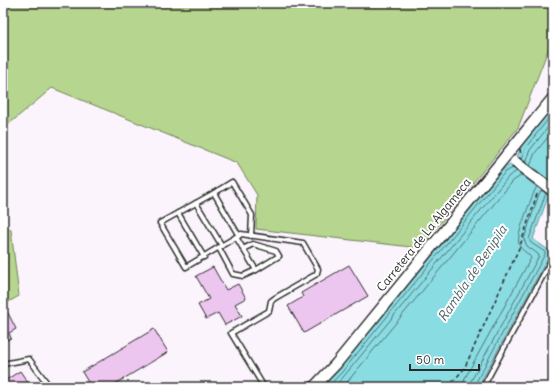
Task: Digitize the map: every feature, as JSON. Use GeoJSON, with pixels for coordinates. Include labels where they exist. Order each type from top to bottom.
{"type":"FeatureCollection","features":[{"type":"Feature","properties":{"kind":"street","name":"Carretera de La Algameca"},"geometry":{"type":"LineString","coordinates":[[314,387],[336,364],[553,98]]}},
{"type":"Feature","properties":{"kind":"street"},"geometry":{"type":"LineString","coordinates":[[507,154],[553,192]]}},
{"type":"Feature","properties":{"kind":"lane"},"geometry":{"type":"LineString","coordinates":[[251,236],[252,216],[232,182],[196,204],[160,223],[186,267],[241,234],[251,236],[303,244],[318,269],[315,275],[275,298],[271,302],[269,311],[231,333],[264,387]]}},
{"type":"Feature","properties":{"kind":"lane"},"geometry":{"type":"LineString","coordinates":[[214,192],[238,236],[243,249],[256,270]]}},
{"type":"Feature","properties":{"kind":"lane"},"geometry":{"type":"LineString","coordinates":[[196,204],[233,274],[243,276],[279,256],[276,251],[253,244],[243,249]]}},
{"type":"Feature","properties":{"kind":"lane"},"geometry":{"type":"LineString","coordinates":[[178,213],[204,256]]}},
{"type":"Feature","properties":{"kind":"lane"},"geometry":{"type":"LineString","coordinates":[[483,387],[553,257]]}},
{"type":"Feature","properties":{"kind":"lane"},"geometry":{"type":"LineString","coordinates":[[3,364],[30,359],[50,387]]}},
{"type":"Feature","properties":{"kind":"path"},"geometry":{"type":"LineString","coordinates":[[448,387],[464,369],[520,246],[537,193],[542,187]]}},
{"type":"Feature","properties":{"kind":"green space"},"geometry":{"type":"Polygon","coordinates":[[[3,3],[549,3],[553,14],[553,37],[518,128],[420,248],[256,229],[257,195],[237,163],[52,88],[3,129],[3,3]]]}},
{"type":"Feature","properties":{"kind":"green space"},"geometry":{"type":"Polygon","coordinates":[[[3,223],[11,230],[19,296],[3,305],[3,223]]]}},
{"type":"Feature","properties":{"kind":"water","name":"Rambla de Benipila"},"geometry":{"type":"Polygon","coordinates":[[[553,107],[553,191],[548,197],[533,239],[551,252],[478,387],[322,387],[339,369],[503,169],[515,162],[522,145],[553,107]]]}},
{"type":"Feature","properties":{"kind":"building"},"geometry":{"type":"Polygon","coordinates":[[[349,265],[368,296],[304,333],[288,306],[303,297],[301,293],[349,265]]]}},
{"type":"Feature","properties":{"kind":"building"},"geometry":{"type":"Polygon","coordinates":[[[213,267],[226,290],[238,284],[246,298],[235,304],[242,316],[225,325],[218,313],[206,319],[198,305],[209,299],[196,276],[213,267]]]}},
{"type":"Feature","properties":{"kind":"building"},"geometry":{"type":"Polygon","coordinates":[[[8,313],[16,329],[9,333],[11,338],[3,342],[3,315],[8,313]]]}},
{"type":"Feature","properties":{"kind":"building"},"geometry":{"type":"Polygon","coordinates":[[[154,329],[168,352],[110,387],[91,387],[82,372],[154,329]]]}},
{"type":"Feature","properties":{"kind":"building"},"geometry":{"type":"Polygon","coordinates":[[[20,371],[31,387],[3,387],[3,382],[20,371]]]}}]}
